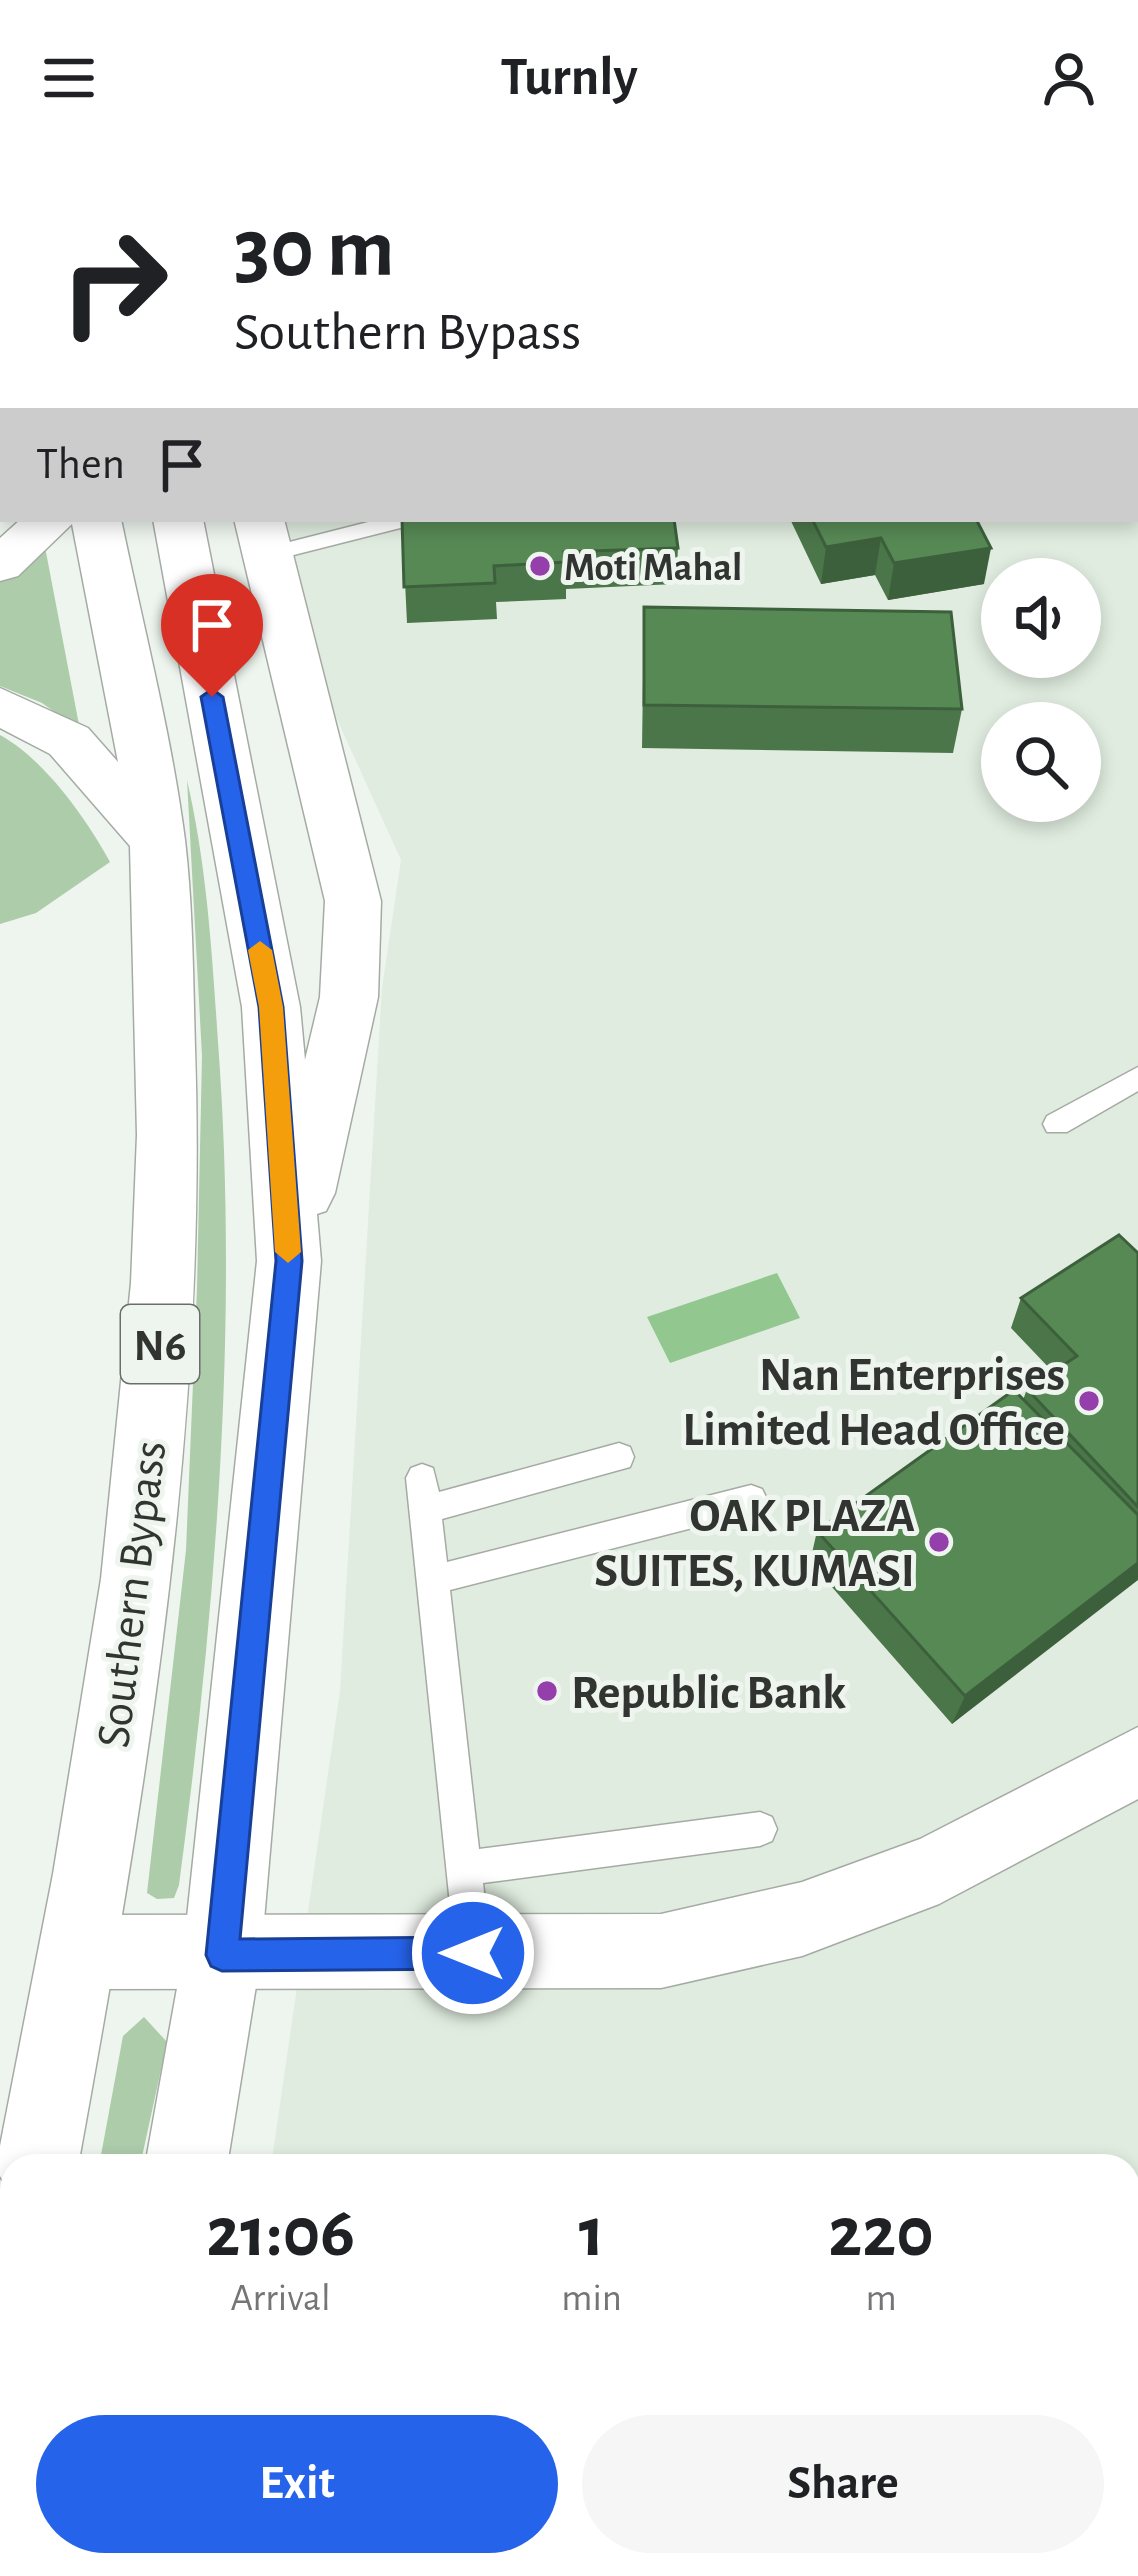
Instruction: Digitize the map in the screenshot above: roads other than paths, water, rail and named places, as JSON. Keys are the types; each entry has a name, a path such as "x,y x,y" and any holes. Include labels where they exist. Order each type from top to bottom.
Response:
{"main road":[{"path":"0,565 49,522"},
{"name":"Southern Bypass","path":"39,2154 78,1952 131,1622 160,1349 171,1119 157,840 97,522"},
{"path":"179,522 271,1007 289,1261"},
{"path":"188,2154 222,1955 289,1261 349,997 353,901 263,537"},
{"path":"0,706 69,741 157,840"}],"street":[{"path":"78,1952 662,1951 802,1919 939,1868 1138,1761"}],"lane":[{"path":"263,537 384,522"},
{"path":"1057,1124 1138,1078"},
{"path":"473,1953 423,1494 619,1457"},
{"path":"433,1580 751,1498"},
{"path":"465,1868 760,1829"}],"place":[{"name":"Moti Mahal","path":"540,566"},
{"name":"Nan Enterprises Limited Head Office","path":"1089,1401"},
{"name":"OAK PLAZA SUITES, KUMASI","path":"939,1542"},
{"name":"Republic Bank","path":"547,1691"}]}
